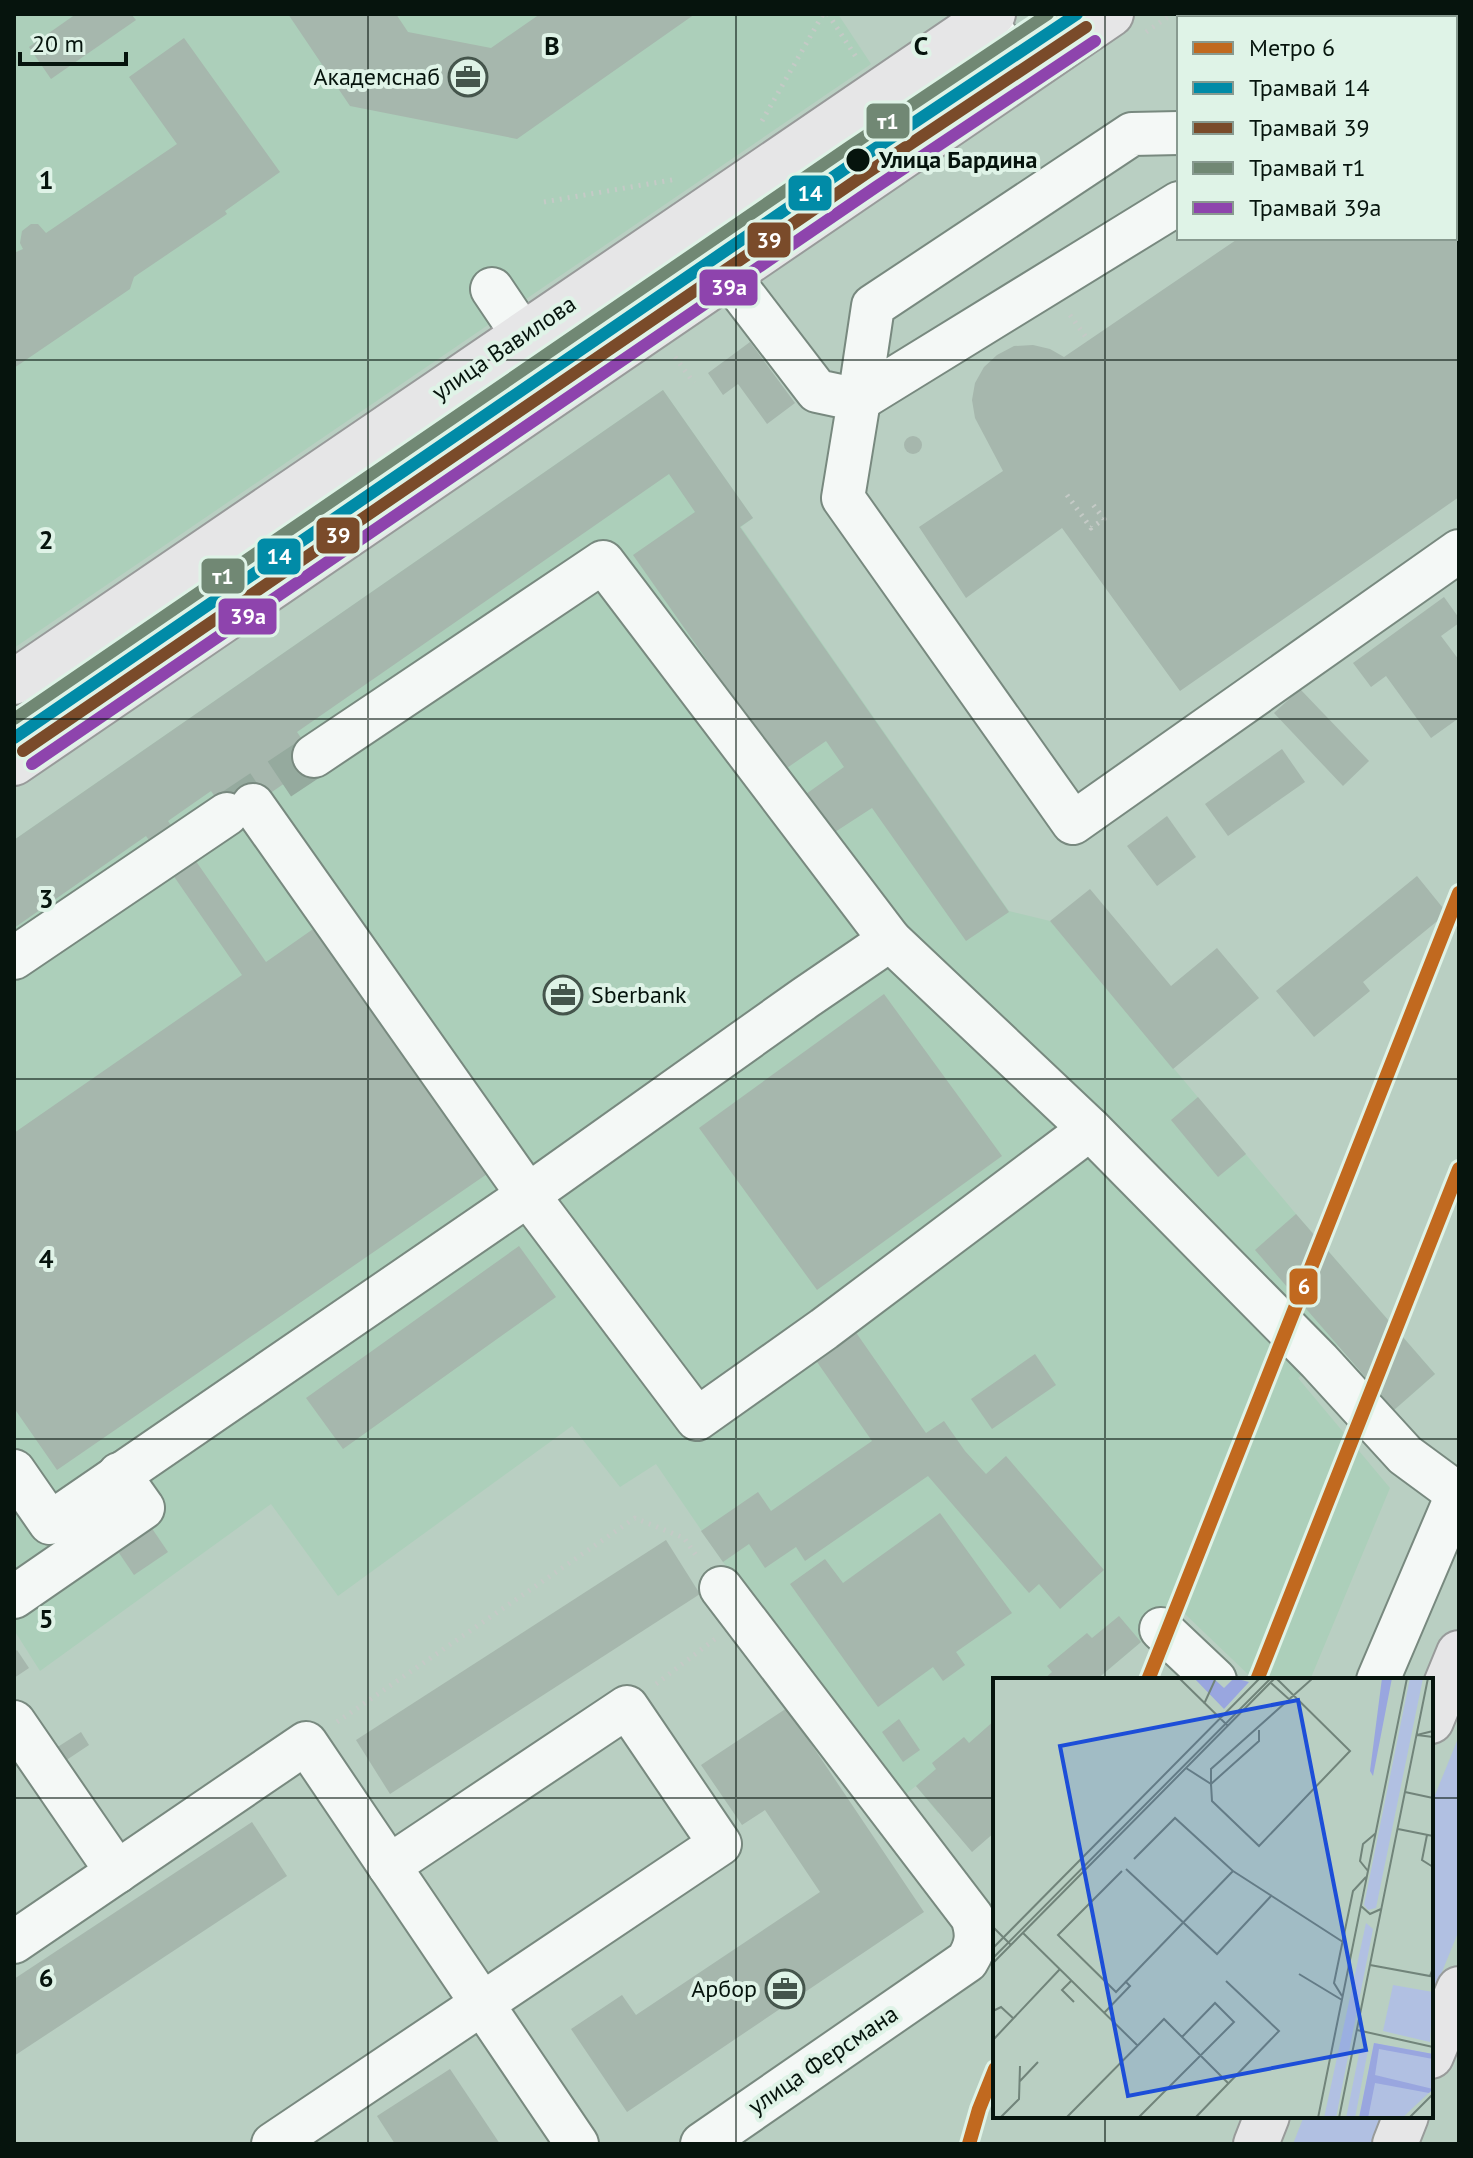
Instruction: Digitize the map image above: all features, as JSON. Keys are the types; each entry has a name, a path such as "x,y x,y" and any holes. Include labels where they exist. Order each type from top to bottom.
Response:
{"main road":[{"path":"14,763 1111,14"},
{"name":"улица Вавилова","path":"14,682 986,16"},
{"path":"1433,1716 1459,1653"},
{"path":"1444,2042 1459,1989"},
{"path":"1256,2144 1266,2118"},
{"path":"1395,2144 1405,2118"}],"street":[{"path":"986,16 1023,74"},
{"path":"1177,133 1132,134 873,306 843,498 1073,823 1459,551"},
{"path":"728,275 817,391 859,400 1177,204"},
{"path":"492,289 523,335"},
{"path":"314,756 603,562 890,940 1090,1129 1319,1361 1405,1455 1458,1492 1379,1678"},
{"path":"14,958 240,810 697,1419 824,1329 1090,1129"},
{"path":"14,1471 50,1523 528,1195 890,940"},
{"path":"14,1597 143,1508 119,1474"},
{"name":"улица Ферсмана","path":"702,2144 967,1961 975,1948 977,1932 972,1917 732,1603"},
{"path":"1161,1629 1213,1678"},
{"path":"273,2144 720,1844 627,1707 389,1866"},
{"path":"14,1722 117,1872"},
{"path":"14,1942 306,1743 577,2144"}],"path":[{"path":"757,131 826,14 860,64"},
{"path":"544,202 690,177"},
{"path":"674,356 694,383"},
{"path":"1067,495 1091,528 1104,519 1091,502"},
{"path":"306,1743 635,1518 684,1538 732,1603 627,1707"}],"shaded area":[{"path":"14,14 838,14 871,64 14,648"},
{"name":"Sberbank","path":"663,390 753,518 741,527 1009,911 1050,921 1435,1374 1394,1410 1338,1346 1298,1378 1390,1488 1311,1678 1252,1678 1185,1614 1141,1642 1098,1678 993,1678 993,1767 938,1813 916,1786 902,1797 723,1562 656,1464 620,1487 572,1426 338,1596 271,1504 40,1671 14,1630 14,840"},
{"path":"1459,1736 1459,1930 1433,1994 1433,1800"},
{"path":"1303,2118 1383,2118 1372,2144 1293,2144"}],"building":[{"path":"76,14 131,14 136,20 51,79 29,47"},
{"name":"Академснаб","path":"288,14 396,14 408,32 491,48 540,14 695,14 517,139 350,106"},
{"path":"184,38 280,172 225,211 227,214 134,277 130,289 14,368 14,253 23,249 20,243 22,231 31,224 38,224 46,233 177,144 129,77"},
{"path":"1459,75 1457,128 1457,78"},
{"path":"1459,167 1459,497 1180,691 1062,528 966,598 919,527 1003,471 975,418 972,400 975,383 984,367 997,355 1014,346 1033,345 1050,349 1064,357 1236,240 1457,240"},
{"path":"750,342 795,403 767,424 738,384 723,395 708,373"},
{"path":"663,390 753,518 740,527 1009,912 966,941 872,808 835,832 806,794 844,767 826,741 784,770 633,555 695,512 669,474 297,732 317,761 231,820 211,791 168,821 266,962 316,927 487,1174 57,1470 14,1408 14,1133 242,975 146,836 14,928 14,840"},
{"path":"913,436 922,445 913,454 904,445"},
{"path":"1444,597 1459,618 1459,623 1441,636 1459,660 1459,718 1431,738 1386,676 1371,687 1353,663"},
{"path":"1300,689 1369,761 1343,786 1274,713"},
{"path":"1282,749 1305,782 1228,836 1205,804"},
{"path":"1167,816 1196,857 1157,886 1127,846"},
{"path":"1417,876 1447,913 1363,982 1370,991 1314,1037 1276,991"},
{"path":"1090,889 1171,986 1217,948 1259,998 1173,1069 1050,921"},
{"path":"884,994 1002,1156 817,1290 699,1128"},
{"path":"1198,1097 1246,1154 1218,1177 1171,1120"},
{"path":"1296,1214 1435,1374 1394,1410 1255,1250"},
{"path":"519,1246 556,1297 343,1449 306,1398"},
{"path":"848,1321 926,1433 944,1421 986,1474 1006,1456 1104,1570 1060,1609 1039,1584 1029,1593 928,1476 805,1561 796,1547 765,1568 749,1544 723,1562 701,1531 758,1492 771,1511 872,1441 808,1349"},
{"path":"1035,1354 1056,1385 992,1429 971,1399"},
{"path":"940,1513 1012,1613 956,1652 965,1665 943,1681 933,1667 878,1707 790,1584 825,1559 843,1583"},
{"path":"151,1527 168,1552 134,1575 119,1553"},
{"path":"666,1540 700,1594 390,1794 356,1740"},
{"path":"1119,1616 1141,1642 1098,1678 1045,1678 1052,1672 1047,1666 1087,1633 1092,1638"},
{"path":"17,1650 29,1668 14,1678 14,1652"},
{"path":"787,1708 924,1912 627,2112 571,2029 622,1995 636,2015 820,1892 765,1810 742,1825 701,1765"},
{"path":"899,1719 920,1750 903,1762 882,1732"},
{"path":"993,1722 993,1834 972,1852 916,1786 936,1769 932,1763 964,1737 969,1743"},
{"path":"81,1732 89,1745 62,1763 53,1750"},
{"path":"252,1822 287,1876 14,2056 14,1979"},
{"path":"450,2069 500,2144 395,2144 377,2116"}],"tunnel":[{"path":"227,814 314,756"}],"metro line":[{"name":"6","path":"1149,1678 1459,893"},
{"name":"6","path":"1258,1678 1459,1169"},
{"name":"6","path":"969,2144 993,2074"}],"tram line":[{"name":"т1","path":"14,719 1048,14"},
{"name":"14","path":"14,738 858,160 1077,14"},
{"name":"39","path":"23,751 867,173 1086,27"},
{"name":"39а","path":"32,764 876,187 1095,41"}],"place":[{"name":"Академснаб","path":"468,77"},
{"name":"Улица Бардина","path":"858,160"},
{"name":"Sberbank","path":"563,995"},
{"name":"Арбор","path":"785,1989"}]}
